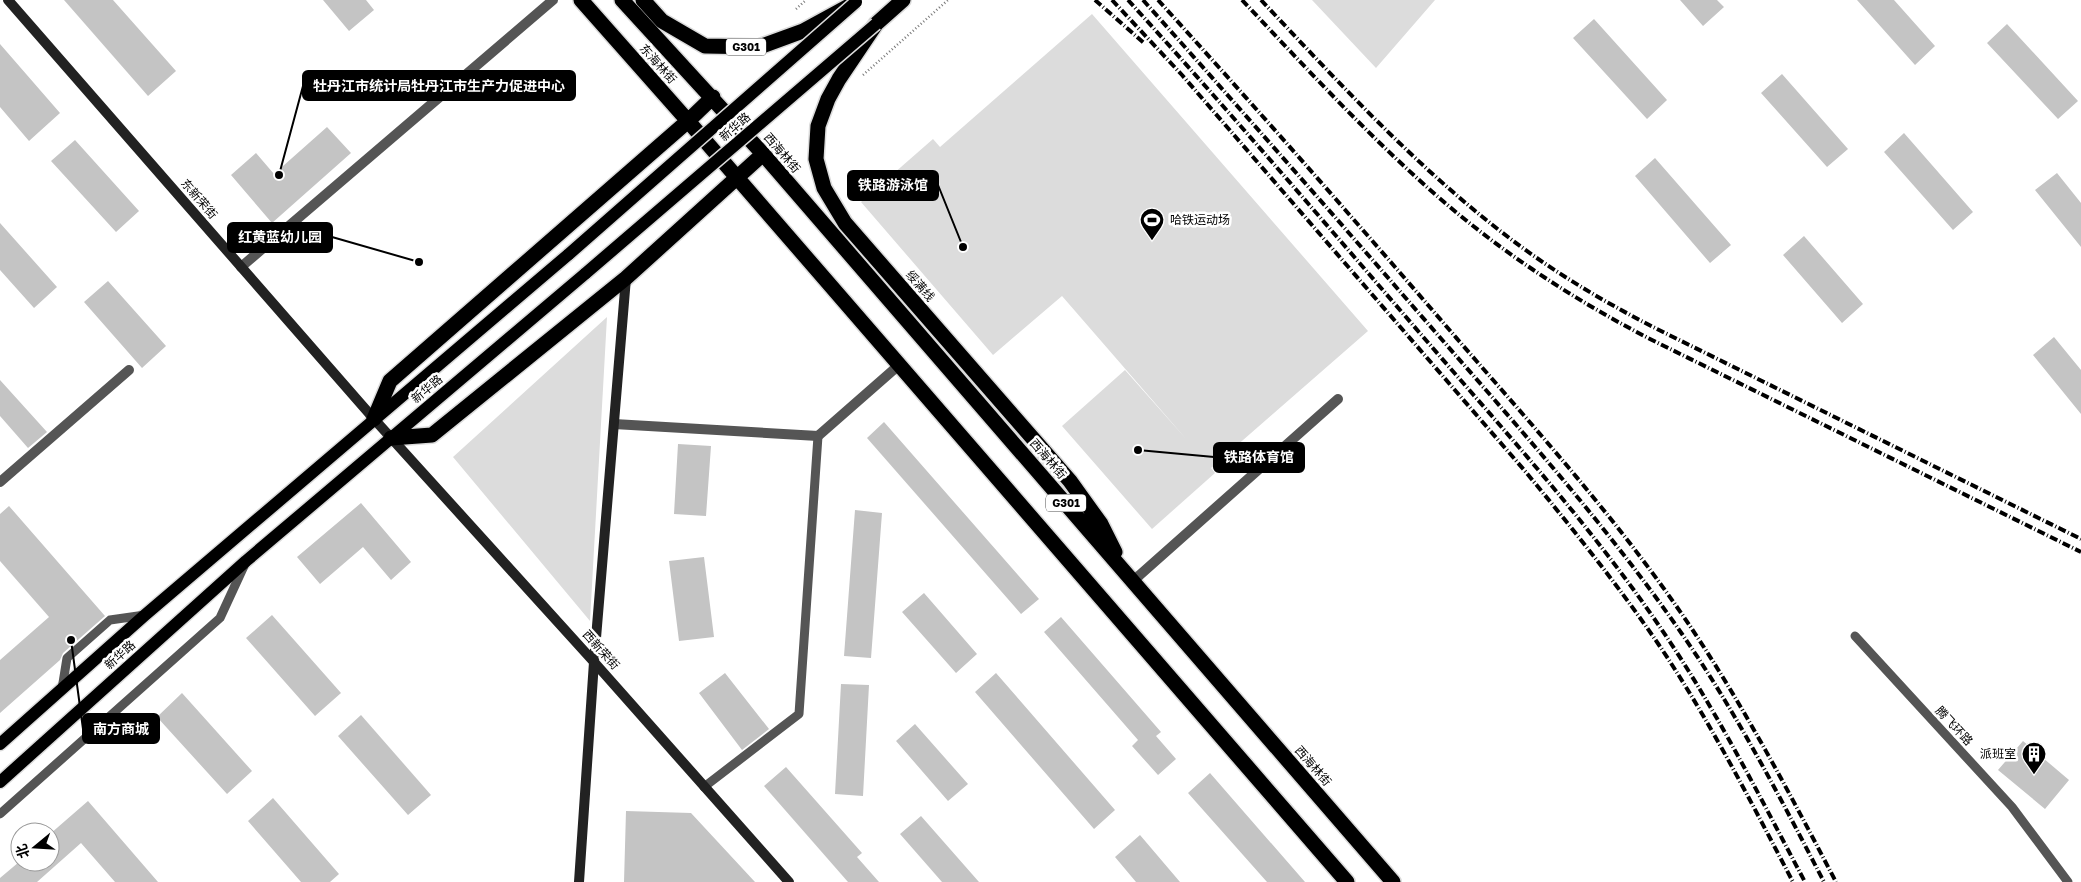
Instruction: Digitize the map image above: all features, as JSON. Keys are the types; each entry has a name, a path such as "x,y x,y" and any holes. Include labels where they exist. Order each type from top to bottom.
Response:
{"highway":[{"name":"东海林街","path":"580,0 736,178"},
{"name":"东海林街","path":"622,0 738,125"},
{"name":"G301","path":"643,0 662,21 705,46 759,47 803,31 857,1"},
{"name":"绥满线","path":"903,0 876,24 839,79 828,99 818,126 816,158 824,188 844,223 1070,481 1096,517 1130,577"},
{"path":"374,419 390,381 688,121 713,97"},
{"name":"西海林街","path":"738,125 1130,577 1388,880"},
{"path":"391,438 432,435 626,278 763,154"},
{"name":"G301","path":"736,178 1347,882"}],"main road":[{"name":"新华路","path":"0,744 146,615 569,254 857,1"},
{"name":"新华路","path":"0,782 246,561 876,24"}],"street":[{"name":"东新荣街","path":"8,0 391,438"},
{"path":"241,267 553,0"},
{"path":"579,882 594,662 626,278"},
{"path":"614,424 818,436 899,365"},
{"path":"0,482 130,370"},
{"path":"1130,577 1338,399"},
{"name":"西新荣街","path":"391,438 594,662 789,882"}],"lane":[{"path":"704,787 799,714 818,436"},
{"path":"0,814 220,618 246,561"},
{"path":"62,690 67,658 110,620 146,615"},
{"name":"腾飞环路","path":"1855,636 2012,807 2068,882"}],"path":[{"path":"796,9 806,0"},
{"path":"863,74 948,0"}],"shaded area":[{"path":"1312,0 1435,0 1376,68"},
{"name":"哈铁运动场","path":"1092,14 1368,331 1211,468 1215,473 1152,529 1062,426 1125,370 1187,440 1062,296 993,355 861,202 933,139 940,147"},
{"path":"607,317 590,621 453,457"}],"building":[{"path":"64,0 113,0 176,71 148,96"},
{"path":"323,0 366,0 374,10 349,31"},
{"path":"1680,0 1717,0 1724,7 1703,26"},
{"path":"1857,0 1894,0 1935,46 1915,65"},
{"path":"1594,19 1667,100 1647,119 1573,38"},
{"path":"2007,24 2078,101 2058,119 1987,43"},
{"path":"0,44 60,113 29,141 0,107"},
{"path":"1782,74 1848,149 1827,167 1761,93"},
{"path":"327,127 351,153 272,223 231,175 256,153 274,174"},
{"path":"1904,133 1973,212 1953,230 1884,152"},
{"path":"75,140 139,211 116,232 51,161"},
{"path":"1655,158 1731,245 1710,263 1635,176"},
{"path":"2057,173 2081,203 2081,247 2035,190"},
{"path":"0,223 57,287 34,308 0,270"},
{"path":"1804,236 1863,304 1842,323 1783,255"},
{"path":"108,281 166,346 142,368 84,302"},
{"path":"2054,337 2081,370 2081,414 2033,355"},
{"path":"0,380 47,432 28,448 0,416"},
{"path":"884,422 1039,599 1021,614 867,438"},
{"path":"678,444 711,446 706,516 674,514"},
{"path":"361,503 411,562 391,580 363,547 320,584 297,557"},
{"path":"9,506 105,616 63,653 60,660 0,713 0,660 49,617 0,561 0,514"},
{"path":"855,510 882,513 871,658 844,656"},
{"path":"704,557 714,637 679,641 669,561"},
{"path":"924,593 977,654 956,673 902,612"},
{"path":"272,615 341,693 315,716 246,638"},
{"path":"1061,617 1161,732 1156,736 1176,759 1158,775 1132,746 1138,740 1044,632"},
{"path":"725,673 769,729 742,750 699,693"},
{"path":"996,673 1115,810 1094,829 975,692"},
{"path":"841,684 869,685 863,796 835,794"},
{"path":"182,693 252,771 227,794 157,717"},
{"path":"361,715 431,795 408,815 338,736"},
{"path":"915,724 968,784 948,801 896,741"},
{"name":"派班室","path":"2023,741 2069,780 2045,809 1998,770"},
{"path":"786,767 862,853 857,857 879,882 848,882 764,786"},
{"path":"1210,773 1305,882 1267,882 1188,793"},
{"path":"273,798 339,874 330,882 301,882 248,821"},
{"path":"88,801 158,882 115,882 81,843 60,862 60,825"},
{"path":"626,811 691,813 755,882 624,882"},
{"path":"921,816 979,882 942,882 900,834"},
{"path":"1140,835 1180,882 1136,882 1115,857"},
{"path":"10,870 10,872 48,872 37,882 0,882 0,878"}],"railway":[{"path":"1095,0 1144,43"},
{"path":"1112,0 1182,75 1525,471 1594,557 1659,645 1696,703 1793,882"},
{"path":"1128,0 1243,129 1586,527 1643,603 1689,671 1805,882"},
{"path":"1143,0 1506,413 1567,484 1626,558 1682,634 1721,694 1774,787 1824,882"},
{"path":"1158,0 1310,169 1520,411 1580,481 1638,554 1692,629 1731,691 1785,786 1836,882"},
{"path":"1242,0 1340,104 1417,178 1468,222 1544,277 1597,310 1652,340 2081,552"},
{"path":"1261,0 1381,125 1445,185 1512,240 1546,265 1619,309 1657,329 2081,539"}],"place":[{"name":"牡丹江市统计局牡丹江市生产力促进中心","path":"279,175"},
{"name":"哈铁运动场","path":"1152,241"},
{"name":"铁路游泳馆","path":"963,247"},
{"name":"红黄蓝幼儿园","path":"419,262"},
{"name":"铁路体育馆","path":"1138,450"},
{"name":"南方商城","path":"71,640"},
{"name":"派班室","path":"2034,775"}]}
